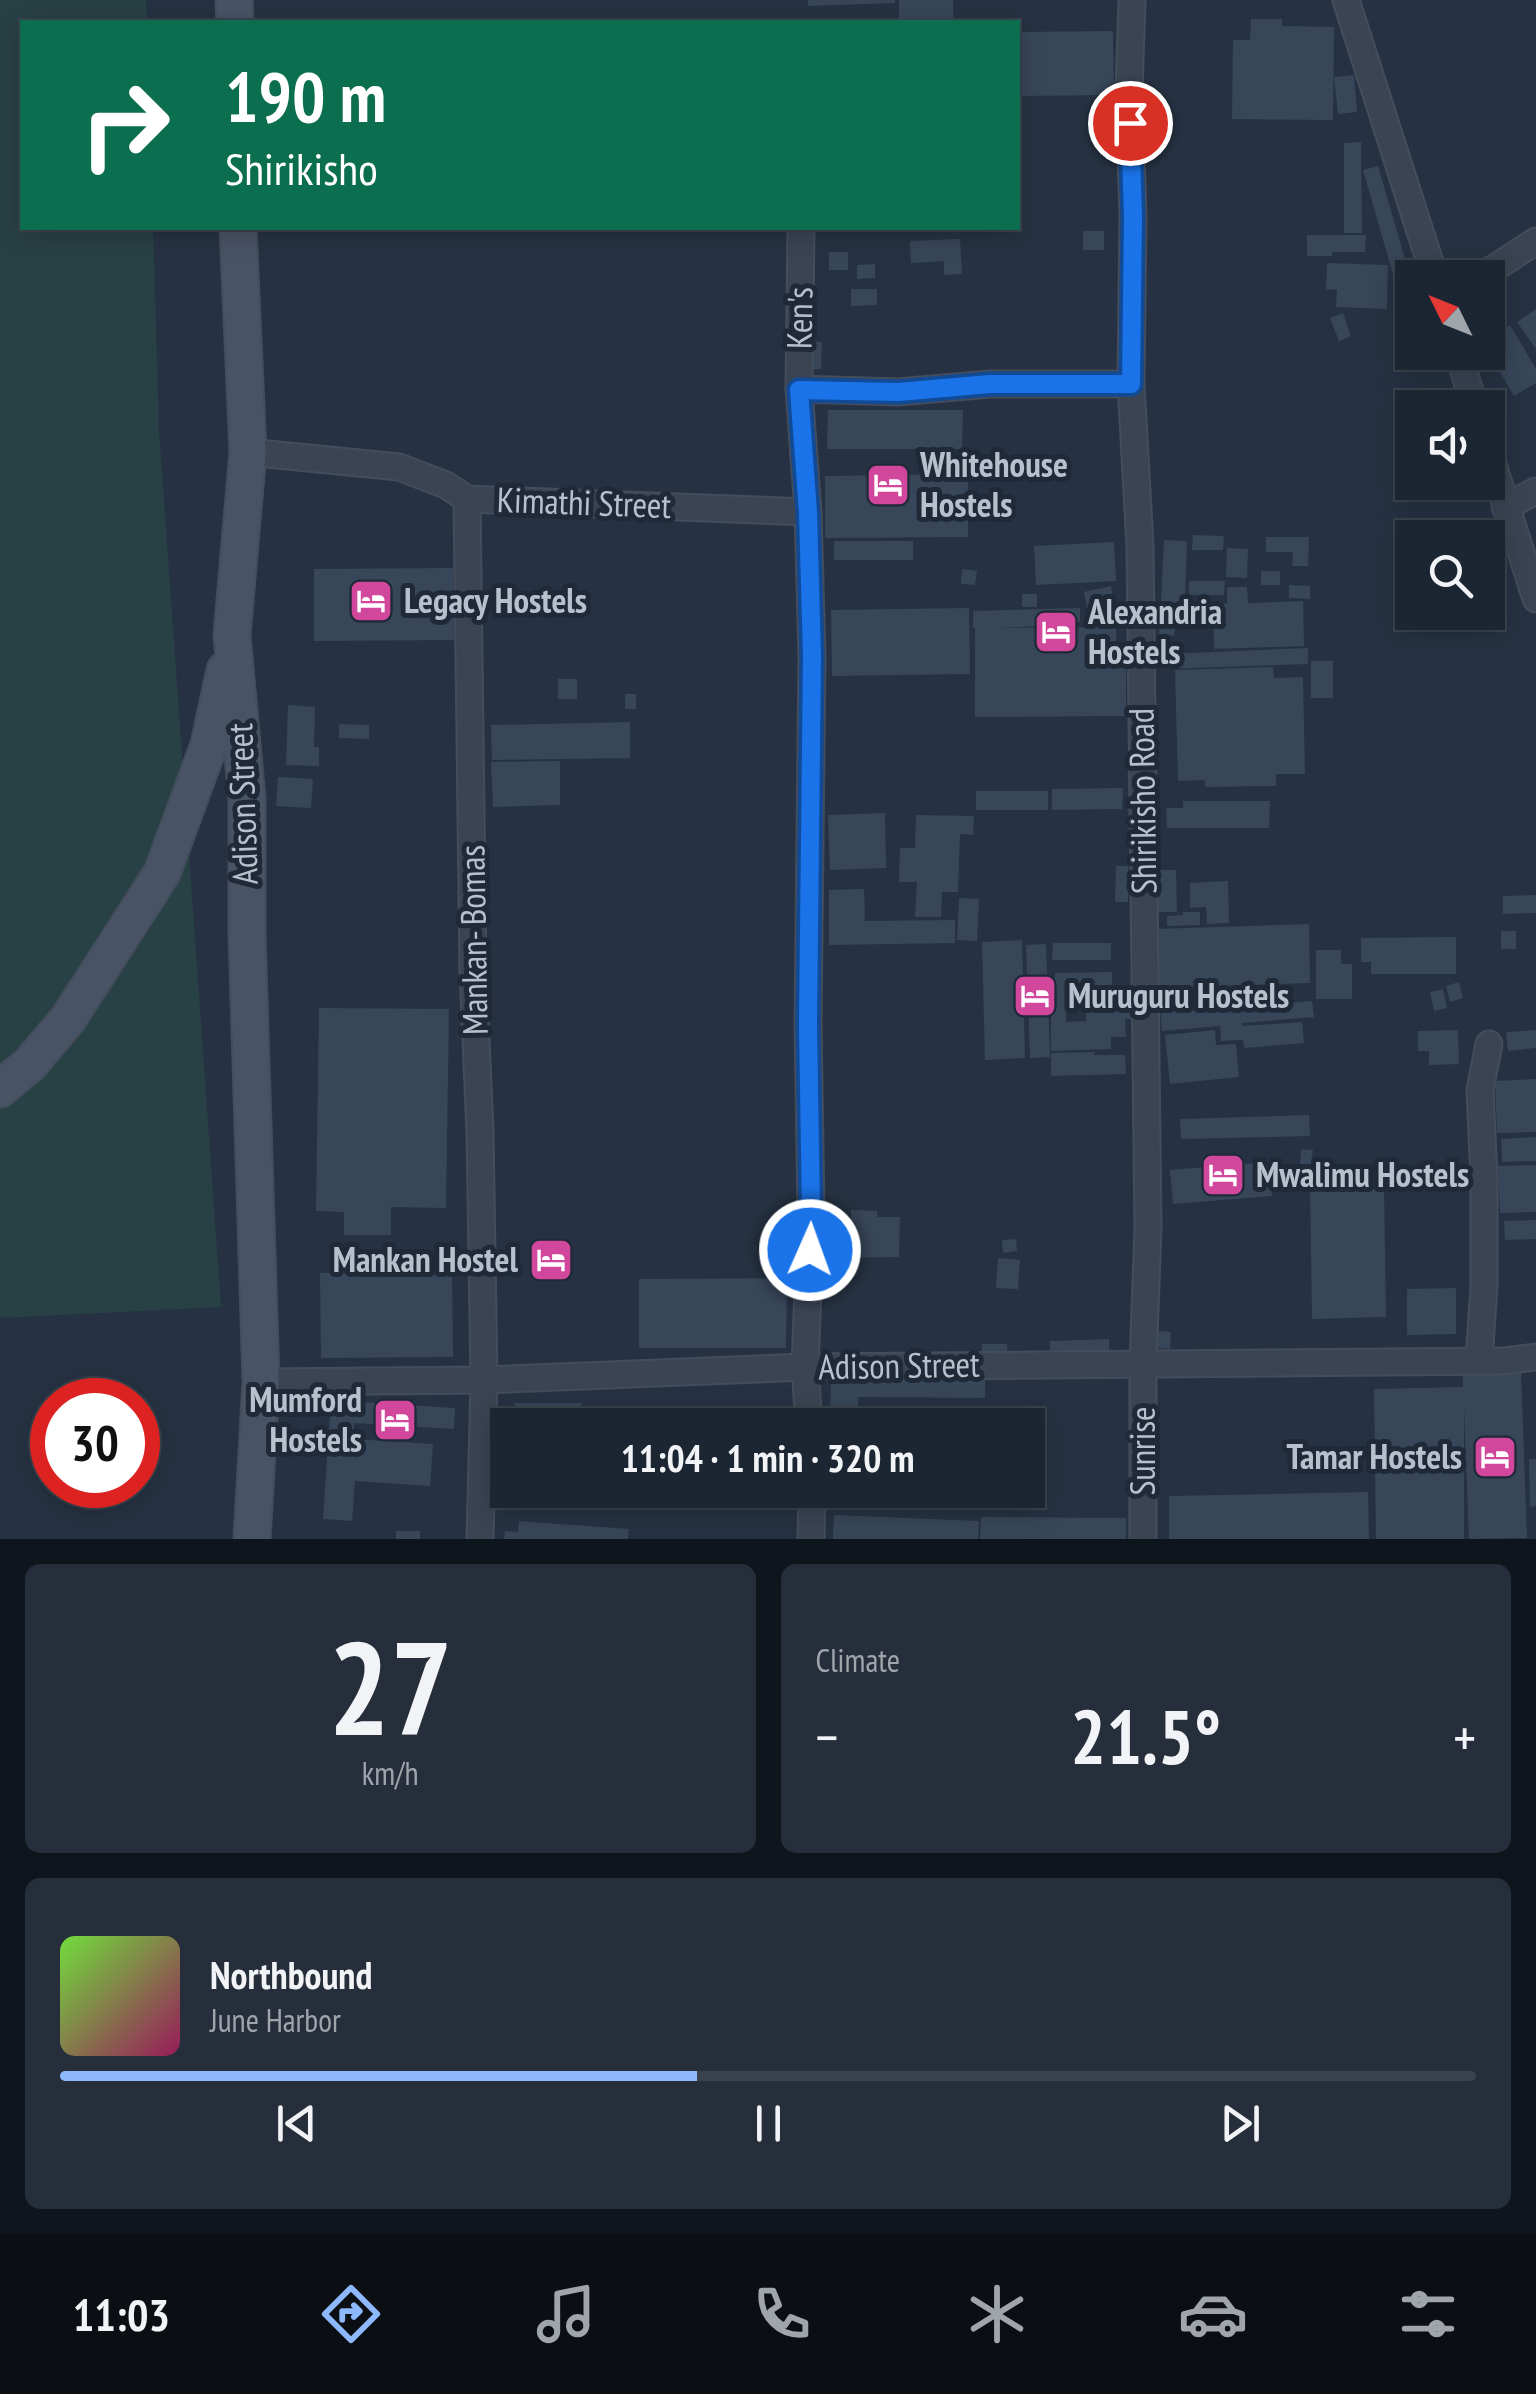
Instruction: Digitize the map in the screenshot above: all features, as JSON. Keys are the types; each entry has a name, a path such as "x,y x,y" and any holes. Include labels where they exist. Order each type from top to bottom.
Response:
{"street":[{"name":"Shirikisho Road","path":"1132,0 1131,384 1140,546 1148,1229 1144,1363"},
{"path":"1346,0 1429,260"},
{"name":"Adison Street","path":"238,230 248,452 232,635 247,799 247,935 261,1382 252,1539"},
{"name":"Ken's","path":"801,230 799,390 808,512 812,656 808,1006 811,1212 805,1367"},
{"path":"1505,261 1536,241"},
{"path":"799,390 898,392 990,384 1131,384"},
{"name":"Kimathi Street","path":"248,452 399,468 446,485 467,499 808,512"},
{"path":"1505,507 1536,491"},
{"name":"Mankan- Bomas","path":"467,499 473,972 484,1380 480,1539"},
{"path":"1503,500 1536,599"},
{"path":"0,1089 30,1064 68,1019 162,873 209,746 232,635"},
{"path":"1480,1360 1484,1287 1480,1090 1489,1044"},
{"name":"Adison Street","path":"261,1382 484,1380 805,1367 1504,1361 1536,1357"},
{"name":"Sunrise","path":"1143,1539 1144,1363"},
{"path":"805,1367 807,1408"},
{"path":"811,1539 812,1508"}],"green space":[{"path":"0,0 146,0 147,20 20,20 20,230 153,230 159,430 221,1307 0,1318"}],"building":[{"path":"808,0 895,0 895,3 808,6"},
{"path":"899,0 953,0 953,20 899,20"},
{"path":"1251,19 1282,19 1282,26 1334,27 1333,120 1232,119 1233,40 1250,40"},
{"path":"1113,31 1114,95 1020,96 1020,32"},
{"path":"1354,75 1357,112 1338,114 1334,77"},
{"path":"1361,142 1362,233 1344,233 1344,143"},
{"path":"1378,166 1405,260 1395,260 1395,282 1363,170"},
{"path":"1083,231 1104,231 1104,250 1083,250"},
{"path":"1307,235 1366,235 1365,252 1307,256"},
{"path":"960,239 962,274 944,275 944,261 911,263 910,241"},
{"path":"829,252 848,252 848,270 829,270"},
{"path":"1327,263 1388,265 1387,309 1336,307 1337,290 1326,289"},
{"path":"875,264 875,278 857,279 857,265"},
{"path":"851,289 877,289 877,305 851,306"},
{"path":"1536,309 1536,349 1517,322"},
{"path":"1343,313 1351,336 1339,341 1330,318"},
{"path":"1510,325 1536,369 1536,383 1514,396 1499,370 1505,370 1505,328"},
{"path":"809,341 822,342 821,369 808,369"},
{"path":"828,410 963,410 962,449 827,449"},
{"path":"968,474 968,537 825,538 825,476"},
{"path":"1193,535 1224,536 1223,550 1192,550"},
{"path":"1266,537 1309,537 1308,566 1292,566 1293,552 1266,552"},
{"path":"1164,540 1187,541 1185,604 1161,603"},
{"path":"834,541 913,541 913,560 834,560"},
{"path":"1114,542 1116,581 1036,585 1034,546"},
{"path":"1227,548 1248,549 1247,578 1226,577"},
{"path":"453,568 454,640 314,641 314,569"},
{"path":"962,569 977,571 975,585 961,584"},
{"path":"1261,571 1280,571 1280,585 1261,585"},
{"path":"1189,581 1225,581 1224,595 1189,595"},
{"path":"1289,585 1310,586 1310,599 1289,598"},
{"path":"1111,586 1114,603 1087,608 1084,592"},
{"path":"1227,587 1247,587 1248,603 1303,601 1304,646 1214,649 1213,604 1227,604"},
{"path":"1022,594 1037,594 1037,607 1022,607"},
{"path":"1162,604 1177,606 1174,636 1159,634"},
{"path":"1114,605 1117,620 1099,623 1097,608"},
{"path":"969,608 970,674 832,676 831,610"},
{"path":"1080,608 1080,622 999,628 1116,627 1117,668 1126,668 1126,716 975,717 973,611"},
{"path":"1178,611 1188,612 1186,623 1176,621"},
{"path":"1308,648 1308,664 1164,669 1164,654"},
{"path":"1311,661 1333,661 1333,698 1311,698"},
{"path":"1273,667 1274,678 1303,677 1305,774 1276,774 1276,786 1205,787 1205,780 1178,781 1175,670"},
{"path":"558,679 577,679 577,699 558,699"},
{"path":"625,694 636,694 636,709 625,709"},
{"path":"288,705 315,707 314,747 319,747 319,766 286,765"},
{"path":"630,722 630,758 492,760 491,725"},
{"path":"339,724 369,725 369,739 339,738"},
{"path":"560,761 560,805 493,807 491,762"},
{"path":"278,777 313,779 311,808 276,806"},
{"path":"1123,788 1122,809 1052,810 1052,789"},
{"path":"976,791 1048,791 1048,810 976,810"},
{"path":"1183,801 1270,801 1269,828 1167,828 1166,808 1183,808"},
{"path":"885,813 886,868 830,870 828,815"},
{"path":"916,815 974,816 973,835 960,834 958,892 942,892 941,917 915,917 917,882 899,882 900,848 915,848"},
{"path":"1116,866 1128,866 1128,902 1115,902"},
{"path":"1148,870 1176,870 1177,912 1149,912"},
{"path":"1228,881 1229,923 1207,924 1206,907 1190,908 1190,883"},
{"path":"864,889 865,921 955,920 955,943 829,945 829,890"},
{"path":"1536,895 1536,913 1503,914 1503,896"},
{"path":"959,898 979,899 977,941 957,940"},
{"path":"1200,912 1200,925 1167,926 1167,916"},
{"path":"1309,924 1310,983 1156,988 1155,929"},
{"path":"1501,931 1516,931 1516,949 1501,949"},
{"path":"1456,937 1456,974 1371,974 1371,962 1361,962 1361,938"},
{"path":"1022,940 1025,1058 985,1060 982,942"},
{"path":"1053,943 1111,943 1111,960 1052,960"},
{"path":"1046,944 1050,1057 1030,1058 1026,945"},
{"path":"1316,950 1341,950 1341,964 1352,964 1352,999 1316,999"},
{"path":"1112,972 1112,986 1132,986 1132,1019 1125,1019 1126,1037 1111,1037 1111,1049 1051,1051 1055,973","holes":["1066,999 1086,999 1086,1021 1066,1022"]},
{"path":"1459,982 1463,998 1450,1002 1446,986"},
{"path":"1443,989 1447,1008 1434,1011 1430,992"},
{"path":"1241,1001 1241,1007 1312,1001 1314,1017 1242,1023 1302,1022 1304,1043 1244,1048 1243,1040 1221,1041 1220,1026 1162,1031 1160,1007"},
{"path":"319,1008 449,1009 446,1208 391,1207 391,1235 344,1235 344,1212 316,1211"},
{"path":"1215,1030 1216,1045 1236,1044 1239,1077 1170,1084 1165,1035"},
{"path":"1458,1030 1459,1064 1429,1065 1429,1051 1418,1051 1418,1031"},
{"path":"1536,1030 1536,1048 1508,1051 1506,1032"},
{"path":"1095,1052 1094,1055 1125,1055 1126,1074 1051,1076 1051,1053"},
{"path":"1536,1079 1536,1132 1497,1133 1495,1081"},
{"path":"1309,1115 1310,1136 1181,1139 1180,1119"},
{"path":"1536,1137 1536,1161 1502,1162 1501,1139"},
{"path":"1301,1149 1313,1150 1310,1169 1300,1168"},
{"path":"1269,1162 1272,1196 1173,1204 1170,1170"},
{"path":"1536,1165 1536,1212 1500,1213 1498,1166"},
{"path":"1384,1184 1386,1317 1312,1319 1310,1186"},
{"path":"851,1210 877,1211 877,1217 900,1217 899,1257 844,1258 843,1241 832,1240 833,1222 851,1222"},
{"path":"1536,1220 1536,1239 1505,1240 1504,1221"},
{"path":"1016,1239 1017,1251 1003,1253 1002,1240"},
{"path":"998,1258 1020,1260 1018,1289 996,1288"},
{"path":"452,1271 453,1357 321,1358 320,1273"},
{"path":"787,1278 786,1348 639,1348 639,1279"},
{"path":"1456,1288 1456,1334 1407,1335 1407,1289"},
{"path":"1158,1331 1171,1332 1170,1349 1157,1348"},
{"path":"1109,1339 1109,1356 1050,1358 1050,1341"},
{"path":"982,1344 1007,1344 1007,1357 982,1358"},
{"path":"1521,1372 1527,1538 1469,1539 1464,1407 1464,1539 1376,1539 1374,1389 1463,1387 1463,1376"},
{"path":"831,1376 985,1376 985,1398 858,1397 858,1408 830,1408"},
{"path":"331,1400 455,1408 454,1429 354,1423 353,1439 433,1444 430,1486 355,1481 352,1521 323,1519"},
{"path":"515,1403 581,1403 581,1408 515,1408"},
{"path":"1529,1459 1536,1459 1536,1506 1530,1507"},
{"path":"1368,1492 1369,1539 1169,1539 1169,1496"},
{"path":"834,1515 979,1521 978,1539 833,1539"},
{"path":"981,1517 1126,1518 1126,1539 980,1539"},
{"path":"519,1521 629,1529 628,1539 504,1539 505,1531 518,1532"},
{"path":"396,1531 420,1531 420,1539 396,1539"}],"place":[{"name":"Whitehouse Hostels","path":"888,485"},
{"name":"Legacy Hostels","path":"371,601"},
{"name":"Alexandria Hostels","path":"1056,632"},
{"name":"Muruguru Hostels","path":"1035,996"},
{"name":"Mwalimu Hostels","path":"1223,1175"},
{"name":"Mankan Hostel","path":"551,1260"},
{"name":"Mumford Hostels","path":"395,1420"},
{"name":"Tamar Hostels","path":"1495,1457"}],"route":[{"path":"810,1250 812,656 808,512 799,390 898,392 990,384 1131,384 1130,123"}]}
